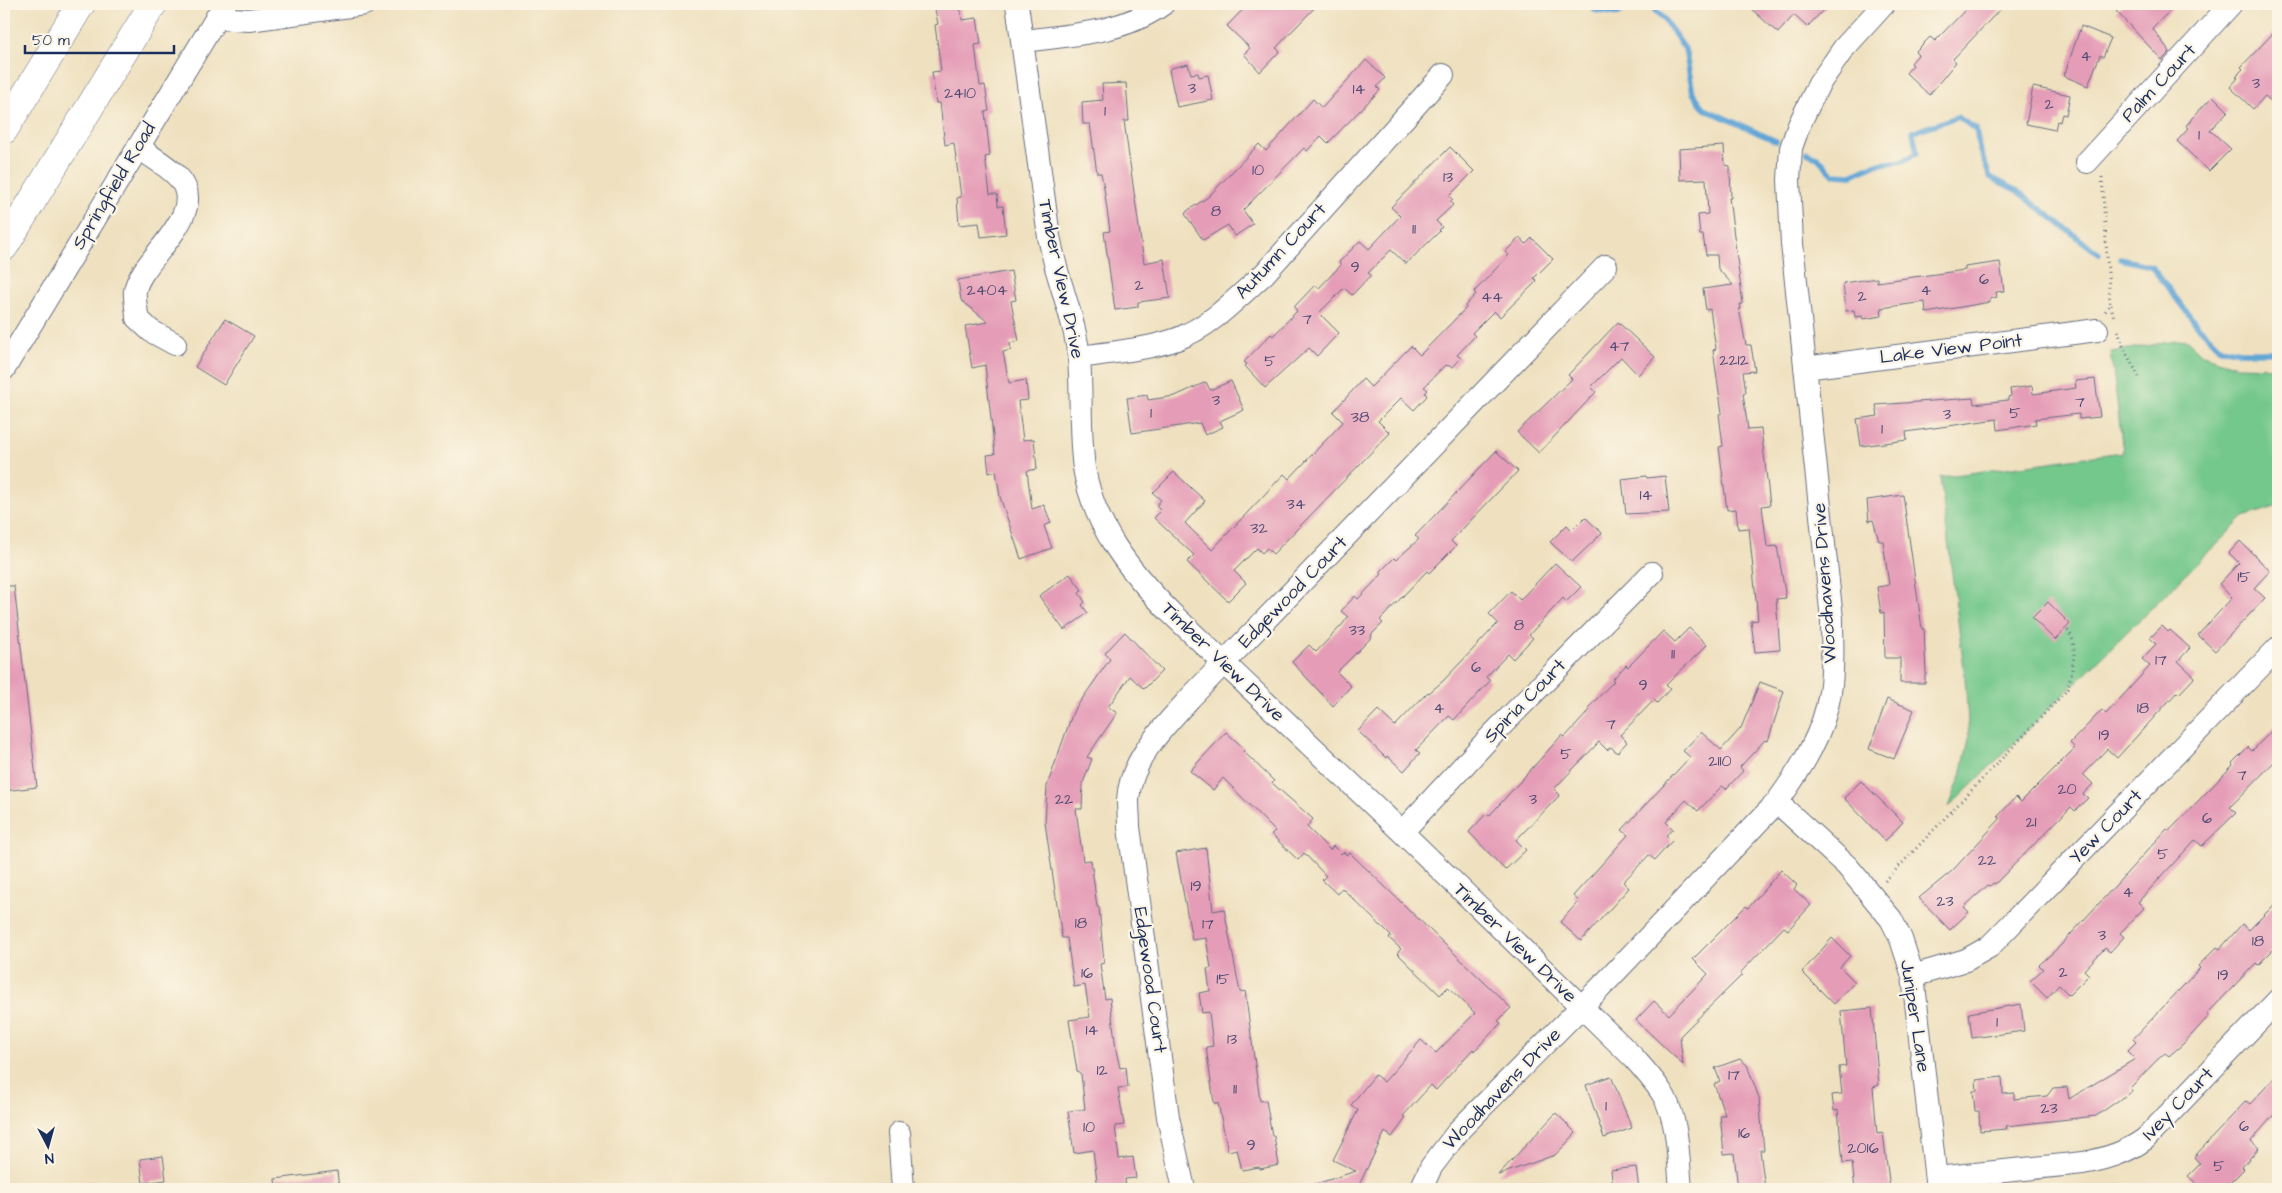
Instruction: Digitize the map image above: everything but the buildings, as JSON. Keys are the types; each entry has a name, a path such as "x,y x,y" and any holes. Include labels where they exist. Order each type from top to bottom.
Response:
{"highway":[{"path":"4,130 80,4"},
{"path":"4,246 153,4"}],"street":[{"path":"220,11 249,20 364,4"},
{"name":"Timber View Drive","path":"1017,4 1050,237 1057,273 1070,308 1079,357 1084,467 1090,496 1098,515 1124,562 1140,581 1224,663 1402,832 1634,1058 1664,1098 1677,1140 1681,1189"},
{"path":"1022,41 1093,31 1132,22 1163,4"},
{"name":"Woodhavens Drive","path":"1421,1189 1431,1167 1460,1129 1777,802 1800,769 1813,745 1830,693 1833,658 1827,567 1792,244 1789,180 1791,148 1799,125 1819,84 1844,48 1884,4"},
{"name":"Palm Court","path":"2094,155 2232,4"},
{"name":"Springfield Road","path":"4,369 220,11"},
{"name":"Autumn Court","path":"1079,357 1118,352 1173,340 1187,335 1217,314 1264,274 1443,75"},
{"path":"138,147 179,178 186,192 186,207 179,225 135,290 138,318 151,331 175,344"},
{"name":"Edgewood Court","path":"1184,1189 1168,1117 1133,856 1128,799 1133,778 1140,761 1159,733 1224,663 1606,266"},
{"name":"Lake View Point","path":"1805,368 2109,326"},
{"name":"Spiria Court","path":"1402,832 1499,728 1652,573"},
{"name":"Yew Court","path":"1913,976 1966,960 1989,947 2278,648"},
{"name":"Juniper Lane","path":"1777,802 1847,866 1891,919 1901,939 1913,976 1936,1184"},
{"name":"Ivey Court","path":"1936,1184 2101,1160 2133,1148 2145,1139 2278,1000"},
{"path":"899,1134 903,1189"}],"path":[{"path":"2094,155 2110,304 2109,326"},
{"path":"2110,304 2104,313 2096,319 2109,326 2139,377"},
{"path":"1872,894 2068,689 2074,650 2071,634 2066,628"}],"green space":[{"path":"2186,339 2203,355 2237,366 2278,367 2278,506 2244,517 1949,807 1961,775 1969,739 1965,677 1940,477 2123,452 2111,352"}],"waterway":[{"path":"1592,4 1594,10 1618,14 1630,4"},
{"path":"1648,4 1663,18 1685,49 1693,93 1705,109 1776,141"},
{"path":"1807,153 1817,157 1833,174 1852,175 1873,165 1903,161 1917,153 1913,132 1957,117 1976,129 1979,148 1990,177 2016,190 2099,254"},
{"path":"2120,259 2151,266 2196,324 2220,348 2240,352 2278,352"}]}
